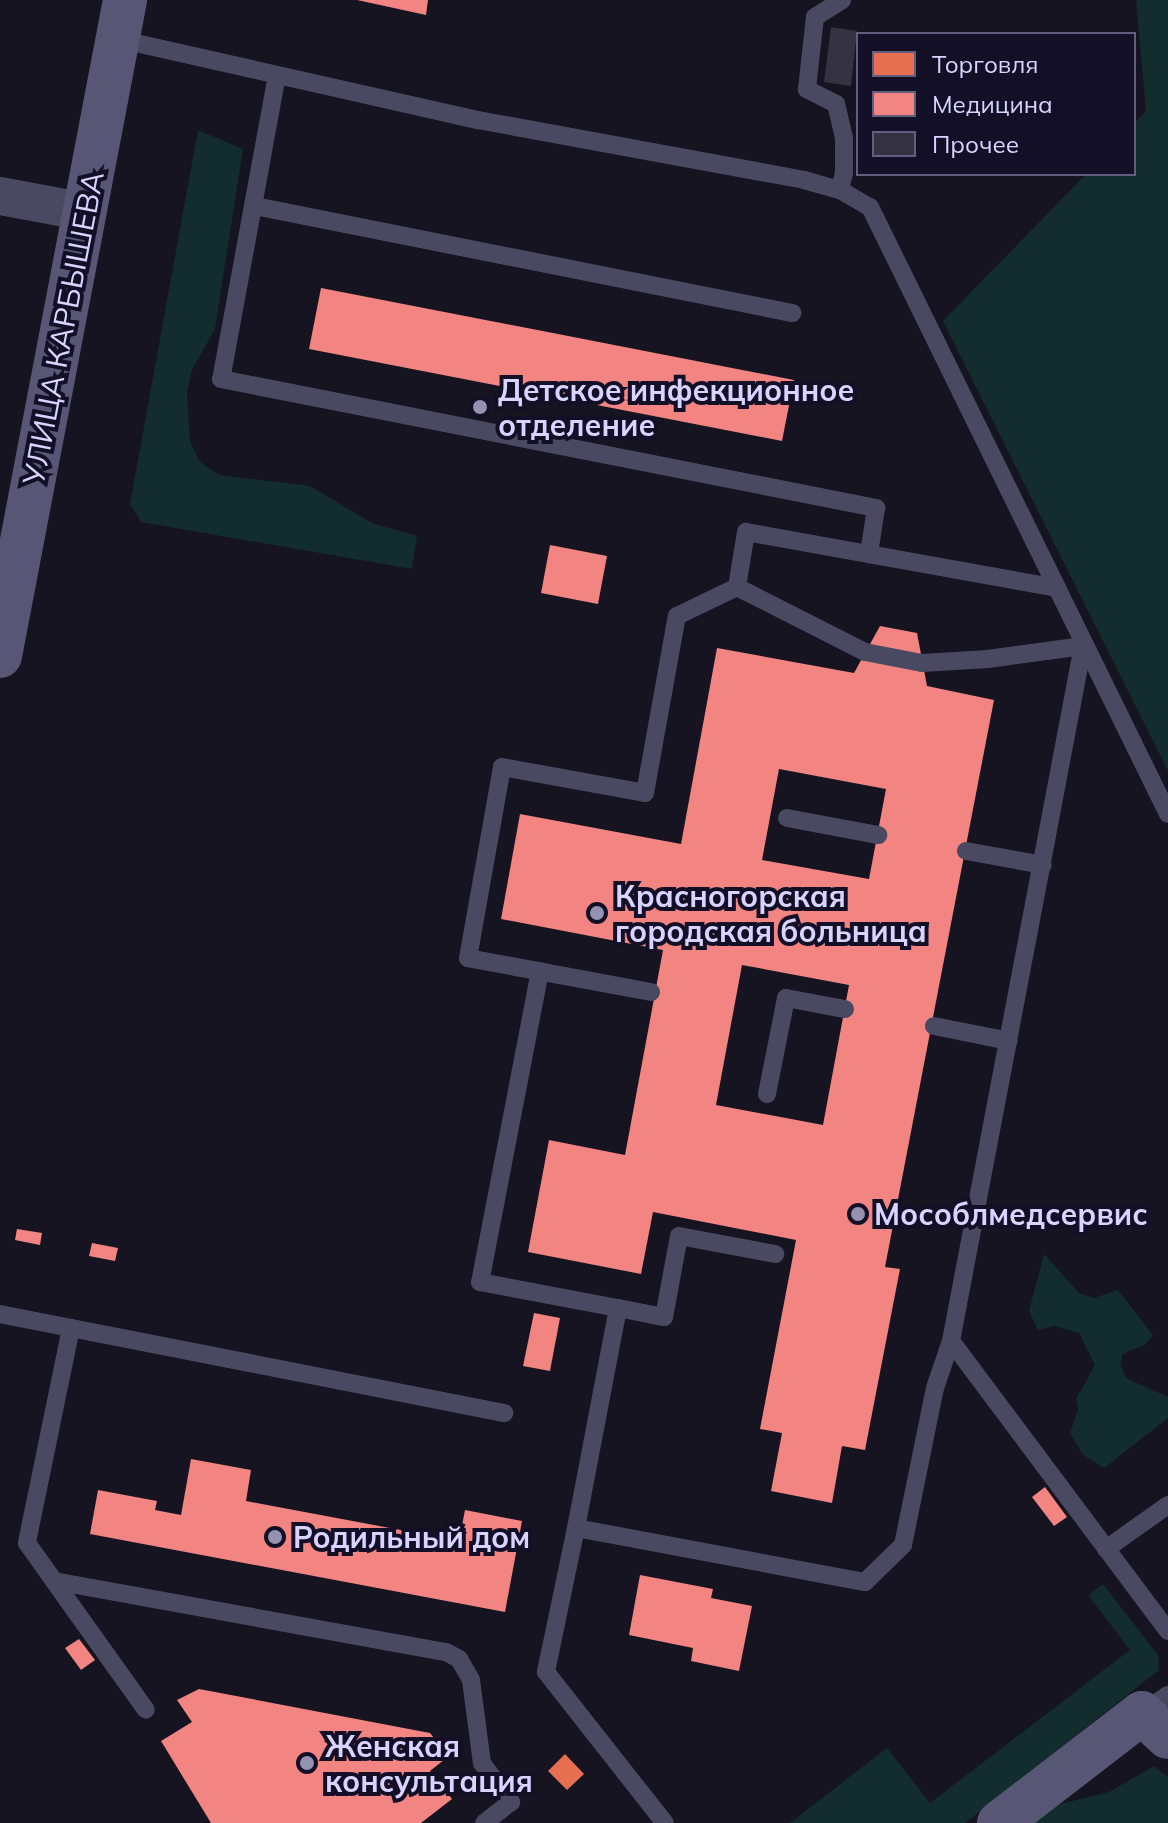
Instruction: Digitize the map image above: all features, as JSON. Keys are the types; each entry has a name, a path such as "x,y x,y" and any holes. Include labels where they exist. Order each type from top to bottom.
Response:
{"street":[{"name":"УЛИЦА КАРБЫШЕВА","path":"0,656 121,20"},
{"path":"0,196 86,212"},
{"path":"999,1823 1159,1715"}],"lane":[{"path":"840,190 844,173 844,138 836,104 807,89 815,17 842,0"},
{"path":"121,20 277,75 478,120 804,180 840,190 870,207 1168,814"},
{"path":"277,75 221,379 876,508 869,554"},
{"path":"255,206 792,313"},
{"path":"737,587 746,532 1057,588"},
{"path":"737,587 865,652 922,663 988,659 1083,646"},
{"path":"651,992 468,958 502,767 645,793 677,616 737,587"},
{"path":"576,1528 865,1582 903,1545 935,1388 951,1341 1083,646"},
{"path":"787,818 878,835"},
{"path":"966,851 1043,865"},
{"path":"540,971 480,1282 664,1317 679,1236 775,1254"},
{"path":"767,1094 786,998 845,1009"},
{"path":"934,1026 1009,1041"},
{"path":"618,1308 546,1672 665,1823"},
{"path":"0,1314 504,1413"},
{"path":"71,1328 27,1543 146,1710"},
{"path":"951,1341 1168,1631"},
{"path":"1106,1549 1168,1505"},
{"path":"54,1581 446,1652 459,1659 471,1680 482,1763 511,1802 484,1823"}],"green space":[{"path":"1136,0 1168,0 1168,771 943,321 1084,176 1136,176 1136,122 1146,111"},
{"path":"198,130 243,149 215,329 192,370 187,392 190,441 200,462 219,475 310,486 372,523 417,536 412,569 141,522 130,504"},
{"path":"1044,1254 1079,1293 1094,1298 1118,1290 1153,1335 1145,1345 1122,1354 1121,1366 1126,1378 1168,1397 1168,1418 1104,1468 1083,1455 1070,1433 1078,1410 1076,1399 1095,1365 1079,1333 1055,1326 1038,1330 1029,1311"},
{"path":"1103,1584 1158,1655 1159,1670 965,1823 790,1823 887,1748 930,1803 1130,1650 1088,1595"},
{"path":"1154,1766 1168,1777 1168,1823 1018,1823 1036,1810 1109,1792"}],"building: Торговля":[{"path":"565,1754 584,1774 567,1790 548,1771"}],"building: Медицина":[{"path":"357,0 428,0 426,15"},
{"path":"321,288 794,380 782,441 309,349"},
{"path":"550,545 607,556 598,604 541,593"},
{"path":"880,626 917,633 927,686 994,700 885,1267 900,1269 865,1450 842,1446 832,1503 771,1491 782,1433 760,1429 796,1240 653,1212 641,1274 528,1252 549,1140 625,1155 663,950 501,919 520,814 681,844 717,648 854,673","holes":["779,769 886,789 869,879 762,860","742,965 849,985 823,1125 716,1105"]},
{"path":"17,1229 42,1233 40,1245 15,1240"},
{"path":"92,1243 118,1248 115,1261 89,1256"},
{"path":"534,1313 560,1318 550,1371 523,1366"},
{"name":"Родильный дом","path":"191,1459 251,1470 246,1501 459,1541 465,1510 522,1521 505,1612 90,1534 98,1490 157,1501 155,1510 181,1515"},
{"path":"1045,1487 1067,1517 1054,1526 1032,1497"},
{"path":"640,1575 713,1589 711,1598 752,1606 739,1671 691,1661 693,1648 629,1635"},
{"path":"79,1639 95,1660 81,1670 65,1648"},
{"name":"Женская консультация","path":"199,1689 430,1733 449,1756 430,1771 452,1799 421,1823 211,1823 161,1741 192,1722 177,1700"}],"building: Прочее":[{"path":"831,27 857,31 851,86 824,82"}],"place":[{"name":"Детское инфекционное отделение","path":"480,407"},
{"name":"Красногорская городская больница","path":"597,913"},
{"name":"Мособлмедсервис","path":"858,1214"},
{"name":"Родильный дом","path":"275,1537"},
{"name":"Женская консультация","path":"307,1763"}]}
